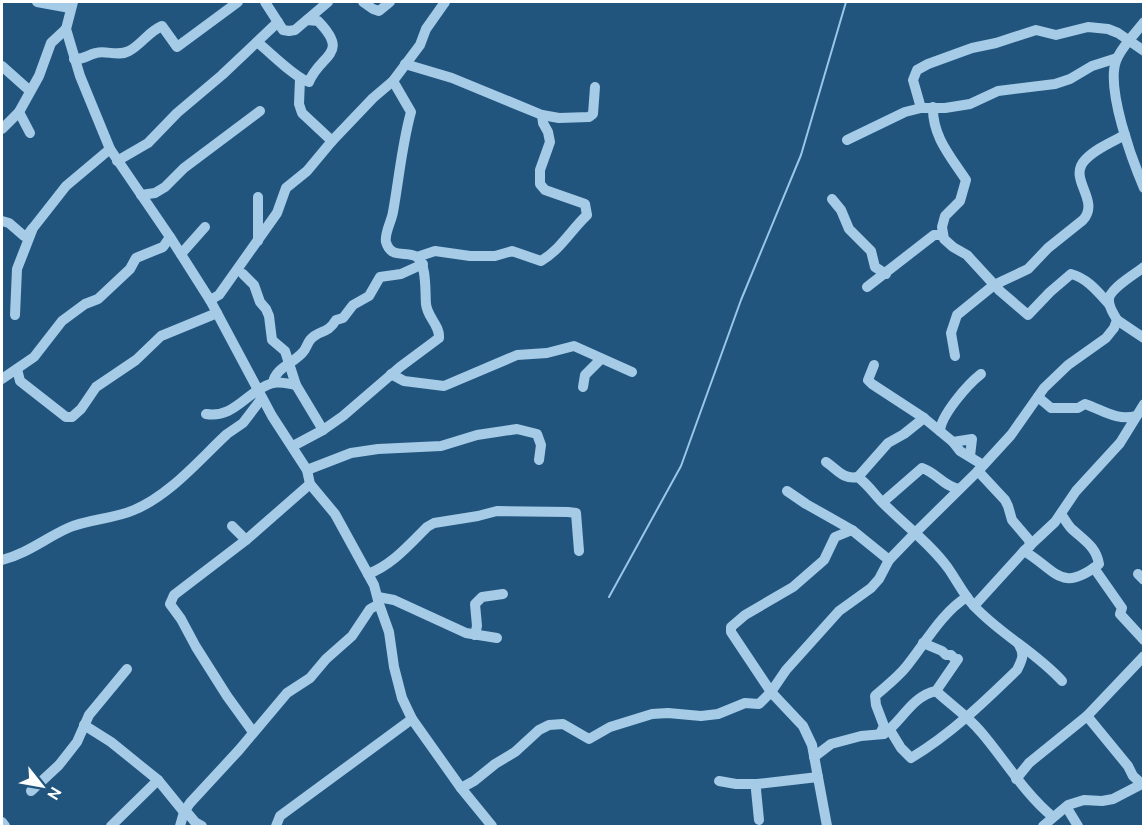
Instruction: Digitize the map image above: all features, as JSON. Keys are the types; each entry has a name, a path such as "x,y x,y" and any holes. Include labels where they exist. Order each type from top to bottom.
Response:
{"street":[{"path":"37,2 71,5 66,28 74,59 110,149 210,300 260,394 307,470 310,483 336,514 369,574 389,632 394,667 402,698 412,719 461,788 492,826"},
{"path":"74,59 82,59 98,52 115,54 128,52 162,26 177,47 238,2"},
{"path":"265,2 283,30 289,31 295,30 328,2"},
{"path":"363,2 379,11 390,2"},
{"path":"210,300 219,295 257,243 277,213 286,188 307,171 332,141 393,81 420,45 430,22 445,2"},
{"path":"257,42 300,79 309,82 320,64 327,59 333,47 332,38 318,21 307,20"},
{"path":"117,161 148,143 177,113 222,75 278,22"},
{"path":"1143,22 1117,58 1114,70 1125,135 1143,188"},
{"path":"921,108 913,80 917,70 972,48 996,44 1035,30 1056,35 1088,27 1118,33 1143,51"},
{"path":"2,129 19,112 39,76 51,43 66,28"},
{"path":"847,141 905,112 921,108 945,108 970,104 998,91 1055,84 1070,79 1092,66 1117,58"},
{"path":"405,64 452,78 542,115 559,118 589,117 593,114 595,87"},
{"path":"2,66 30,91"},
{"path":"300,79 298,104 302,113 332,141"},
{"path":"393,81 411,112 406,129 392,221 385,238 393,252 410,255 420,260"},
{"path":"933,107 936,131 966,180 960,201 945,216 942,235"},
{"path":"141,195 155,193 165,187 184,168 260,111"},
{"path":"19,112 30,133"},
{"path":"206,414 225,414 260,394 273,383 273,379 280,370 305,350 311,339 330,330 336,320 343,318 353,305 369,296 380,278 401,274 435,251 470,256 495,256 512,251 541,261 564,243 587,214 585,204 545,190 540,184 540,170 550,142 542,115"},
{"path":"955,356 951,333 957,315 994,285 1028,269 1048,248 1087,216 1086,193 1078,177 1078,170 1092,153 1125,135"},
{"path":"2,221 9,223 27,236 66,186 110,149"},
{"path":"257,243 258,197"},
{"path":"832,199 841,210 849,229 871,251 875,267 886,274"},
{"path":"181,254 205,227"},
{"path":"15,315 17,269 33,228"},
{"path":"867,287 934,235 942,235 953,247 967,255 994,285 1028,315 1071,274 1080,276 1096,290 1109,304 1117,320 1143,338"},
{"path":"2,379 34,357 62,321 85,304 98,299 130,269 136,258 163,246 170,237"},
{"path":"292,446 323,430 343,416 391,374 439,338 439,333 426,305 426,286 420,260"},
{"path":"1109,304 1108,297 1112,291 1143,267"},
{"path":"243,274 254,285 260,302 269,316 272,340 285,351 296,385 323,430"},
{"path":"17,369 20,381 66,417 72,417 81,409 96,387 136,360 161,336 217,313"},
{"path":"461,788 515,752 549,724 563,724 589,739 610,727 652,714 701,716 718,714 745,703 759,704 839,611 871,588 879,579 889,560 1011,435 1044,388 1068,364 1106,338 1117,320"},
{"path":"391,374 404,381 444,386 517,355 547,353 567,346 574,346 632,372"},
{"path":"583,387 585,375 601,359"},
{"path":"874,365 868,380 872,384 924,418 981,468 1005,500 1012,520 1029,540 1027,549"},
{"path":"940,431 940,424 960,395 981,374"},
{"path":"273,383 296,385"},
{"path":"2,560 34,548 69,528 134,510 154,499 167,490 227,434 237,428 260,394"},
{"path":"1038,397 1051,408 1078,408 1085,404 1118,417 1136,416"},
{"path":"974,606 1061,514 1076,490 1120,443 1143,404"},
{"path":"826,462 839,474 852,478 858,477 888,443 924,418"},
{"path":"307,470 351,453 378,449 441,446 477,435 517,429 537,434 541,445 539,460"},
{"path":"953,442 972,439 970,456"},
{"path":"883,502 922,468 930,470 941,482 959,489"},
{"path":"858,477 869,485 948,567 974,606 1004,634 1051,669 1062,681"},
{"path":"253,732 227,696 170,604 174,595 246,540 310,483"},
{"path":"787,491 852,530 889,560"},
{"path":"369,574 391,562 427,526 497,511 576,513 579,551"},
{"path":"1027,549 1063,579 1078,577 1099,564 1096,551 1084,538 1071,529 1061,514"},
{"path":"232,526 246,540"},
{"path":"826,826 812,745 803,726 771,692 731,632 731,627 745,615 793,587 824,560 835,537 852,530"},
{"path":"1094,568 1122,608 1120,614 1143,640"},
{"path":"475,635 477,626 475,604 482,597 503,594"},
{"path":"967,597 956,604 923,642 904,669 875,696 885,732 911,758 953,730 1017,670 1023,657 1019,645"},
{"path":"180,826 184,811 287,693 310,678 326,659 352,636 378,600 394,600 466,633 497,638"},
{"path":"1135,629 1143,620"},
{"path":"814,757 831,744 885,732 927,693 936,691 958,659 923,642"},
{"path":"1016,778 1029,763 1087,716 1143,656"},
{"path":"31,791 59,765 77,742 88,715 127,669"},
{"path":"936,691 955,709 967,716 1016,778 1053,817"},
{"path":"1043,826 1068,805 1084,800 1113,799 1143,784 1133,776 1128,766 1087,716"},
{"path":"276,826 280,816 412,719"},
{"path":"84,725 111,742 158,780 184,811 202,826"},
{"path":"719,781 757,784 818,777"},
{"path":"111,826 158,780"},
{"path":"757,784 759,820"},
{"path":"1067,808 1078,826"},
{"path":"2,822 5,826"}],"waterway":[{"path":"609,597 681,466 741,300 801,155 846,2"}]}
